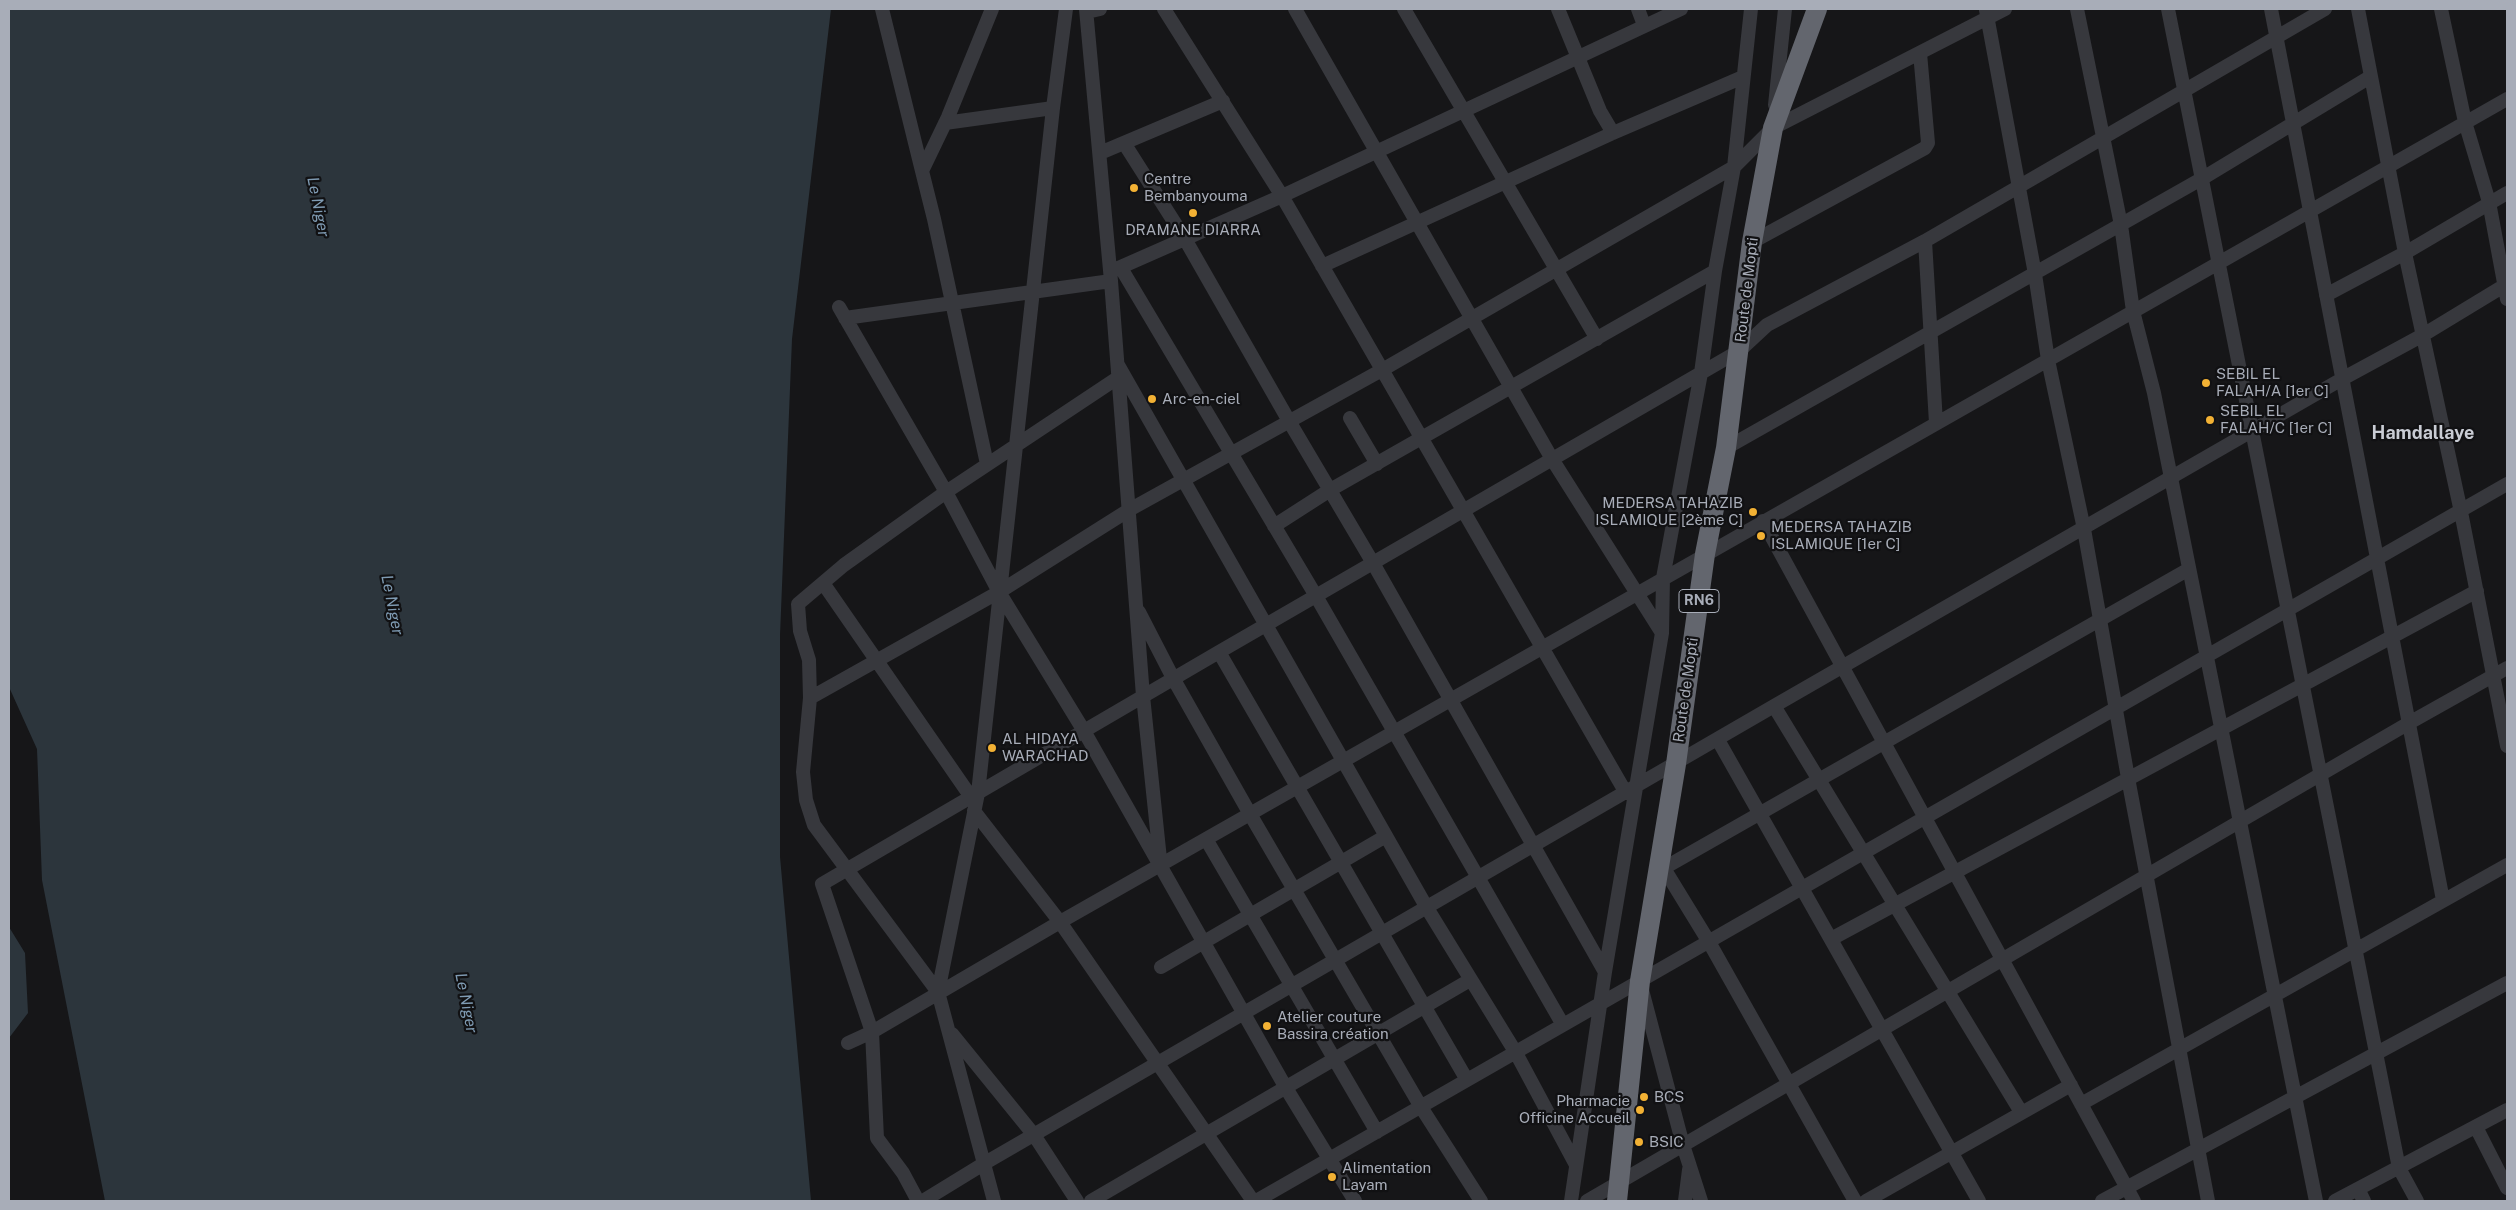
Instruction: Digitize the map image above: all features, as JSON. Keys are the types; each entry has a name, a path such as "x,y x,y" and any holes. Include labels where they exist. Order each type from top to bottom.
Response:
{"highway":[{"name":"Route de Mopti","path":"1618,1192 1640,981 1662,865 1705,554 1726,448 1752,242 1773,128 1817,9"}],"street":[{"path":"882,9 934,219 987,464"},
{"path":"922,171 945,124 992,9"},
{"path":"938,992 974,811 974,795 1066,9"},
{"path":"1164,9 1282,196 1542,648 1631,790"},
{"path":"1295,9 1470,319 1512,387 1552,459 1662,633"},
{"path":"1404,9 1506,183 1554,270 1597,339"},
{"path":"1558,9 1600,111 1613,133"},
{"path":"1638,9 1644,26"},
{"path":"1355,1201 1286,1088 1084,731 999,592 946,492 842,312 1032,293 1114,273 1681,9"},
{"path":"1571,1201 1631,790 1662,633 1663,578 1701,372 1715,271 1734,167 1752,9"},
{"path":"1773,128 1785,9"},
{"path":"810,698 999,592 1128,510 1382,370 1734,167 1773,128 1920,53 1987,14 2005,9"},
{"path":"2078,9 2121,225 2133,311 2154,393 2316,1201"},
{"path":"2168,9 2399,1168 2417,1201"},
{"path":"2271,9 2443,900"},
{"path":"918,1201 903,1173 877,1138 872,1032 822,884 1173,678 1739,351 1767,325 1925,240 2325,9"},
{"path":"2358,9 2387,166 2461,512 2507,746"},
{"path":"923,1201 984,1163 2342,379 2506,290 2489,202 2465,122 2441,9"},
{"path":"1091,10 1100,153 1114,273 1118,371 1143,696 1160,865"},
{"path":"1987,14 2036,274 2048,360 2084,529 2115,708 2208,1201"},
{"path":"1752,242 1926,148 1928,143 1920,53"},
{"path":"1322,266 1613,133 1743,77"},
{"path":"1726,448 2036,274 2202,178 2370,77"},
{"path":"848,1043 872,1032 1060,922 2507,99"},
{"path":"1100,153 1223,100"},
{"path":"945,124 1053,108"},
{"path":"1124,143 1185,239 1289,421 1373,562 1450,700 1535,845 1605,972"},
{"path":"2326,295 2405,253 2507,193"},
{"path":"1925,240 1936,423"},
{"path":"1274,526 1330,490 1422,440 1715,271"},
{"path":"1114,273 1230,453 1316,596 1563,1025"},
{"path":"994,1201 938,992 849,868 814,825 806,800 803,772 810,698 808,660 800,631 798,604 844,565 946,492 1015,446 1118,371"},
{"path":"1118,371 1267,624 1427,908 1516,1052 1576,1165"},
{"path":"1350,418 1377,464"},
{"path":"974,811 1060,922 1254,1201 1329,1160 1862,852 1925,818 2507,484"},
{"path":"1763,521 2134,1201"},
{"path":"1854,1201 1709,942 1662,865 1759,814 2189,569"},
{"path":"823,583 974,795"},
{"path":"1831,939 2392,635 2477,591"},
{"path":"1137,607 1173,678 1250,814 1337,960 1421,1107 1481,1201"},
{"path":"1219,652 1296,788 1467,1080"},
{"path":"1586,1201 1618,1192 1684,1145 2321,774 2507,668"},
{"path":"1774,706 2021,1112"},
{"path":"1718,740 1979,1201"},
{"path":"1161,967 1386,836"},
{"path":"1206,839 1376,1132"},
{"path":"2081,1104 2507,865"},
{"path":"1091,1201 1470,980"},
{"path":"1640,981 1701,1201"},
{"path":"2102,1201 2507,983"},
{"path":"949,1031 1034,1135 1077,1201"},
{"path":"1866,1201 2071,1085"},
{"path":"2335,1201 2361,1195 2399,1168 2507,1110"},
{"path":"2476,1127 2507,1188"},
{"path":"1685,1201 1690,1166"}],"water":[{"name":"Le Niger","path":"9,9 831,9 792,339 780,635 780,857 811,1201 105,1201 42,880 37,749 9,687"},
{"path":"9,927 25,953 28,1013 9,1038"}],"place":[{"name":"Centre Bembanyouma","path":"1134,188"},
{"name":"DRAMANE DIARRA","path":"1193,213"},
{"name":"SEBIL EL FALAH/A [1er C]","path":"2206,383"},
{"name":"Arc-en-ciel","path":"1152,399"},
{"name":"SEBIL EL FALAH/C [1er C]","path":"2210,420"},
{"name":"MEDERSA TAHAZIB ISLAMIQUE [2ème C]","path":"1753,512"},
{"name":"MEDERSA TAHAZIB ISLAMIQUE [1er C]","path":"1761,536"},
{"name":"AL HIDAYA WARACHAD","path":"992,748"},
{"name":"Atelier couture Bassira création","path":"1267,1026"},
{"name":"BCS","path":"1644,1097"},
{"name":"Pharmacie Officine Accueil","path":"1640,1110"},
{"name":"BSIC","path":"1639,1142"},
{"name":"Alimentation Layam","path":"1332,1177"}],"district":[{"name":"Hamdallaye","path":"2423,433"}]}
